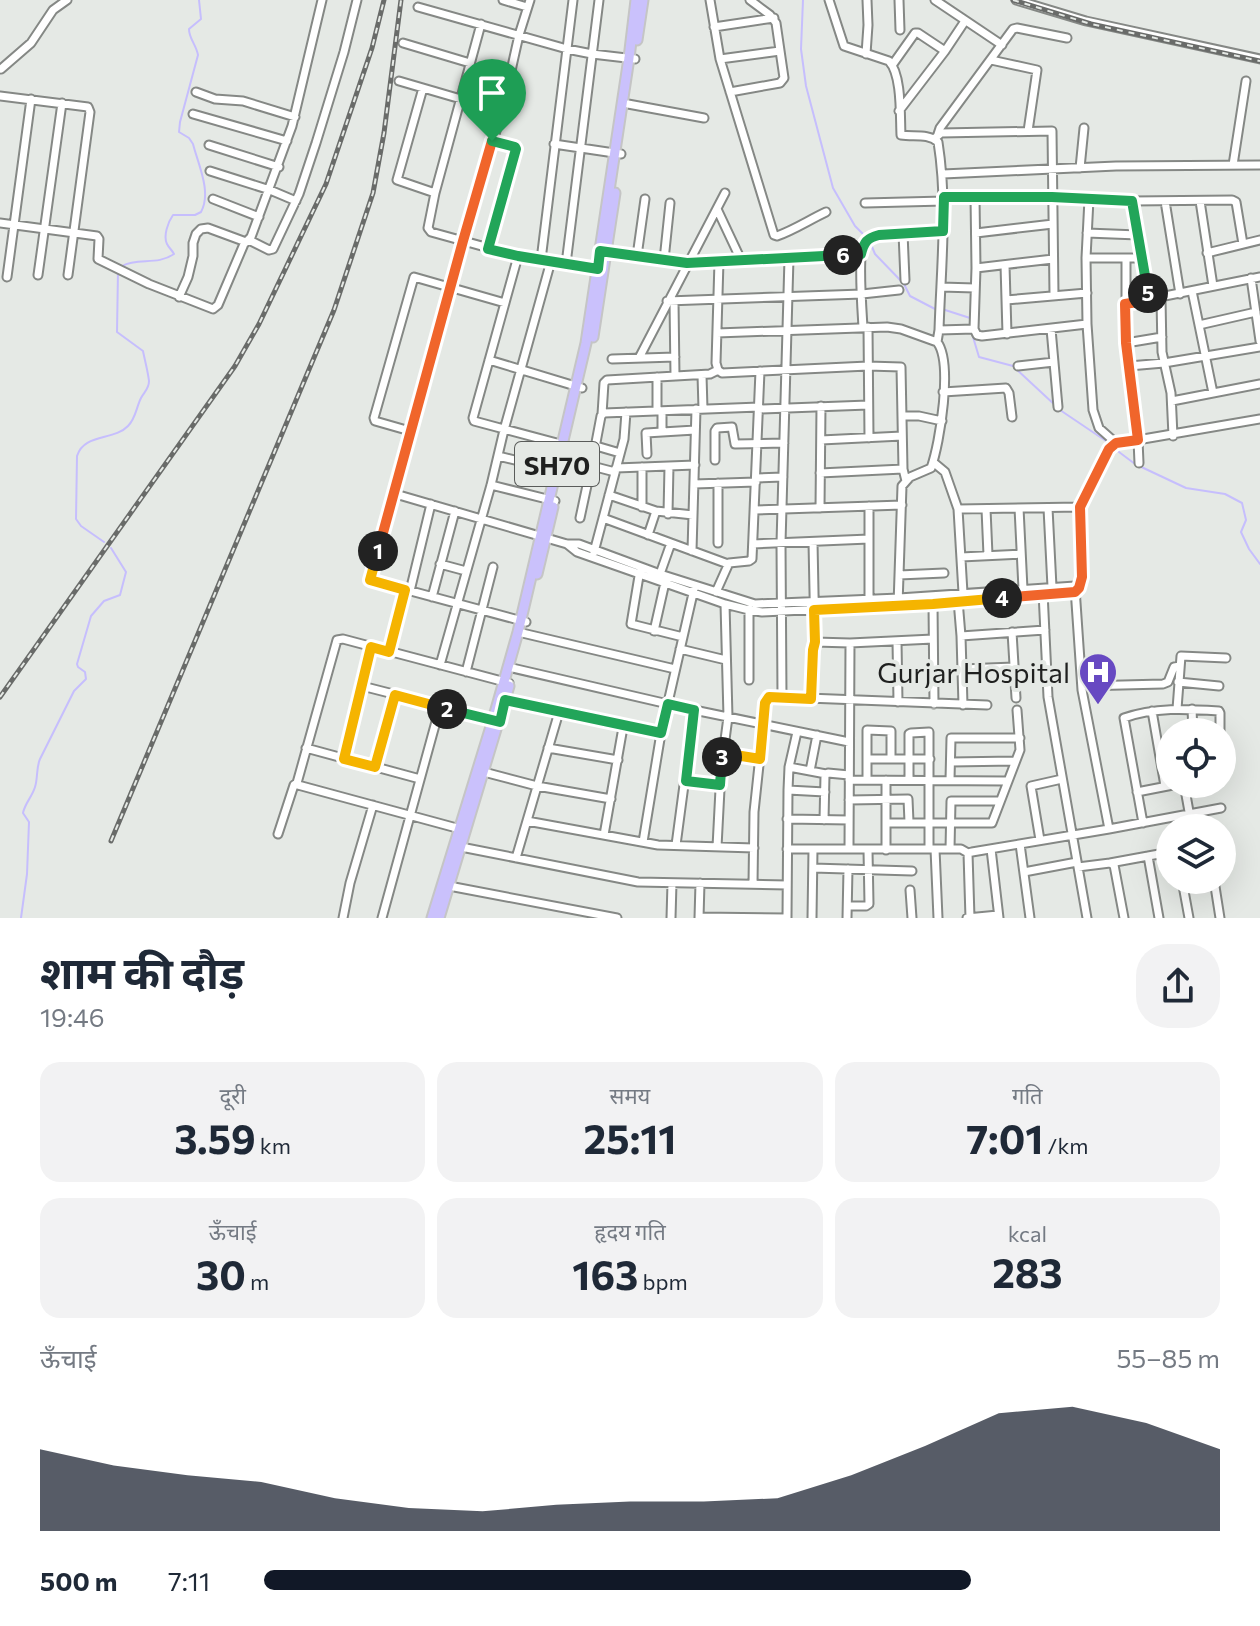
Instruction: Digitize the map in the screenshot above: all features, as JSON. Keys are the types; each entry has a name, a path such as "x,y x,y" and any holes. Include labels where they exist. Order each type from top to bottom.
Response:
{"main road":[{"name":"SH70","path":"618,153 628,104 636,0"},
{"name":"SH70","path":"438,917 511,668 598,317 601,270 643,0"},
{"name":"SH70","path":"552,500 556,470 565,445"},
{"name":"SH70","path":"496,721 505,700 507,683"},
{"name":"SH70","path":"438,917 461,847 462,829"}],"street":[{"path":"1,69 31,43 53,10 67,0"},
{"path":"0,223 97,236 97,258 179,297 211,309 216,307 279,167 295,117 322,0"},
{"path":"179,297 188,277 193,243 201,229 208,228 273,249 296,201 329,104 357,0"},
{"path":"503,0 528,3 502,111 370,580 523,621"},
{"path":"541,260 573,0"},
{"path":"566,264 599,0"},
{"path":"710,0 720,59 774,235 793,230 797,225 826,212"},
{"path":"730,92 783,81 778,28 774,18 750,0"},
{"path":"829,0 844,46 893,64 897,78 901,135 1052,132 1054,295"},
{"path":"866,54 867,0"},
{"path":"899,0 900,30"},
{"path":"935,0 1002,45"},
{"path":"1016,0 1086,21 1260,59"},
{"path":"418,7 567,49 632,58"},
{"path":"714,27 774,18"},
{"path":"899,111 965,21"},
{"path":"481,24 428,228 431,232 488,249 601,270"},
{"path":"937,342 944,199 936,136 1015,28 1067,38"},
{"path":"893,64 915,33 945,51"},
{"path":"403,43 470,63"},
{"path":"720,59 780,51"},
{"path":"991,60 1037,70 1028,131"},
{"path":"399,81 502,111"},
{"path":"1233,165 1246,81"},
{"path":"423,88 397,180 435,193"},
{"path":"196,92 215,99 243,101 295,117"},
{"path":"0,96 84,105 90,112 68,275"},
{"path":"7,277 31,99"},
{"path":"38,275 62,103"},
{"path":"628,104 704,118"},
{"path":"193,114 287,141"},
{"path":"1080,168 1084,128"},
{"path":"488,249 516,149 492,141"},
{"path":"554,144 618,153"},
{"path":"209,145 279,167"},
{"path":"943,174 1260,165"},
{"path":"210,171 296,201"},
{"path":"639,358 725,193"},
{"path":"975,197 974,329 977,335 1087,324"},
{"path":"865,203 975,197 1236,202 1243,244"},
{"path":"213,199 259,217"},
{"path":"637,256 645,199"},
{"path":"1089,199 1087,324 1093,410 1099,428 1116,443"},
{"path":"1132,201 1149,300"},
{"path":"1165,201 1180,294"},
{"path":"1200,201 1213,286"},
{"path":"664,260 670,203"},
{"path":"717,209 741,260"},
{"path":"976,233 1053,224"},
{"path":"869,438 868,366 862,294 863,246 869,238 879,235 943,231"},
{"path":"903,233 905,280"},
{"path":"1087,233 1138,235"},
{"path":"1207,253 1260,240"},
{"path":"604,251 687,263 861,254"},
{"path":"518,256 474,421 565,445 620,453"},
{"path":"782,697 781,543 789,258"},
{"path":"1086,258 1142,258"},
{"path":"1126,258 1126,343 1139,463"},
{"path":"976,268 1053,259"},
{"path":"440,665 551,261"},
{"path":"719,261 718,370 722,373 901,367 903,469 906,481"},
{"path":"1005,265 1007,334"},
{"path":"410,431 375,421 374,418 414,277 505,303"},
{"path":"1125,304 1256,278 1260,344 1164,363 1129,366"},
{"path":"941,287 975,288"},
{"path":"671,301 899,290"},
{"path":"1192,291 1213,393"},
{"path":"1006,300 1087,293"},
{"path":"1161,298 1164,363 1172,401 1173,436"},
{"path":"671,301 675,376"},
{"path":"1199,325 1256,312"},
{"path":"717,333 887,327 901,329 939,344 943,355 942,421 929,469 902,486 898,602"},
{"path":"939,330 974,329"},
{"path":"1051,329 1058,407"},
{"path":"1126,343 1162,337"},
{"path":"612,359 675,357"},
{"path":"489,360 579,387"},
{"path":"1018,366 1054,362"},
{"path":"580,518 602,414 605,381 702,375 718,370"},
{"path":"603,518 728,564 751,560 760,371"},
{"path":"692,551 695,430 702,375"},
{"path":"657,377 662,432"},
{"path":"1172,401 1260,384"},
{"path":"943,392 1006,388 1012,417"},
{"path":"602,414 868,405"},
{"path":"820,508 821,406"},
{"path":"593,554 625,433 626,412"},
{"path":"902,416 942,421"},
{"path":"1109,829 1082,686 1076,589 1082,577 1080,507 1103,457 1116,443 1173,436 1260,419"},
{"path":"715,460 717,428 732,427 734,444 784,443"},
{"path":"647,454 646,433 695,430"},
{"path":"821,440 902,436"},
{"path":"498,456 556,470"},
{"path":"933,462 948,477 958,509 963,705"},
{"path":"592,466 616,470 695,465"},
{"path":"668,514 669,466"},
{"path":"642,467 642,507"},
{"path":"820,473 903,469"},
{"path":"694,484 783,477"},
{"path":"718,483 718,543"},
{"path":"491,485 552,500"},
{"path":"392,493 567,544 579,544 593,554 694,589 725,604 749,607 814,606 898,602 1023,589 1076,589"},
{"path":"609,495 668,514 693,515"},
{"path":"389,652 431,504"},
{"path":"755,510 902,505"},
{"path":"869,506 869,600"},
{"path":"958,509 1080,507"},
{"path":"1019,508 1023,589"},
{"path":"1048,508 1045,630 1048,697 1087,918"},
{"path":"986,509 988,555"},
{"path":"432,597 455,511"},
{"path":"648,535 656,511"},
{"path":"753,544 869,539"},
{"path":"811,699 815,642 813,542"},
{"path":"654,631 671,543"},
{"path":"961,557 1021,554"},
{"path":"440,564 466,571"},
{"path":"716,592 728,564"},
{"path":"466,672 493,567"},
{"path":"640,570 631,624 683,637"},
{"path":"899,575 944,573"},
{"path":"694,589 716,592 749,607"},
{"path":"643,842 661,733 694,589"},
{"path":"814,606 869,600 933,604 960,596 1046,589"},
{"path":"717,847 728,717 725,604"},
{"path":"933,604 934,704"},
{"path":"749,607 749,680"},
{"path":"961,636 1045,630"},
{"path":"520,632 675,669"},
{"path":"1012,632 1016,698"},
{"path":"278,834 297,783 337,640 343,639 507,683"},
{"path":"815,642 933,639"},
{"path":"897,641 898,702"},
{"path":"849,849 850,643"},
{"path":"344,759 371,647"},
{"path":"680,649 726,660"},
{"path":"1177,709 1180,658 1183,655 1226,658"},
{"path":"1082,686 1163,684 1168,682 1174,667 1180,666"},
{"path":"962,669 1014,667"},
{"path":"511,668 849,742"},
{"path":"1178,682 1219,686"},
{"path":"362,686 496,721"},
{"path":"375,767 395,695"},
{"path":"753,884 754,812 766,699 782,697 987,705"},
{"path":"505,700 661,733"},
{"path":"382,918 440,707"},
{"path":"1143,823 1123,719 1152,711 1177,709 1220,712 1220,718"},
{"path":"1192,709 1192,718"},
{"path":"676,845 694,710"},
{"path":"886,823 991,824 1020,750 1017,710"},
{"path":"1152,711 1156,734"},
{"path":"516,858 559,712"},
{"path":"867,780 866,731 891,731 891,759"},
{"path":"700,883 699,918 787,918 789,767 797,732"},
{"path":"909,780 910,733 929,732 929,822 936,868 938,918"},
{"path":"604,835 622,733"},
{"path":"810,771 817,735"},
{"path":"950,780 951,738 1020,738"},
{"path":"306,748 420,779"},
{"path":"548,748 618,760"},
{"path":"723,753 760,759"},
{"path":"867,759 930,759"},
{"path":"951,762 1014,761"},
{"path":"789,767 867,780 1007,781"},
{"path":"481,771 537,786 611,799"},
{"path":"824,820 826,774"},
{"path":"1040,840 1030,787 1062,779"},
{"path":"886,780 886,850"},
{"path":"686,781 720,785"},
{"path":"297,783 462,829"},
{"path":"1137,792 1156,788"},
{"path":"788,790 825,792"},
{"path":"1186,798 1189,814 1221,808"},
{"path":"849,800 908,799 909,822"},
{"path":"950,849 952,800 999,801"},
{"path":"343,918 373,805"},
{"path":"787,819 849,820"},
{"path":"527,821 643,842 754,848"},
{"path":"787,849 933,852 950,849 966,852 1156,821"},
{"path":"1020,844 1030,918"},
{"path":"461,847 638,882 787,885"},
{"path":"812,918 813,849"},
{"path":"966,852 969,918 999,916 991,849"},
{"path":"848,906 869,904 868,850"},
{"path":"1024,872 1156,855"},
{"path":"1148,856 1159,918"},
{"path":"1110,863 1114,865 1124,918"},
{"path":"813,868 912,871"},
{"path":"847,918 848,869"},
{"path":"671,918 672,883"},
{"path":"449,886 617,918"},
{"path":"910,890 912,918"},
{"path":"1185,894 1189,918"},
{"path":"1216,894 1220,918"}],"waterway":[{"path":"122,266 161,260 174,254 166,237 171,218 173,215 195,215 201,212 204,204 203,178 193,144 179,132 198,55 189,29 201,19 199,0"},
{"path":"803,0 801,49 806,86 833,188 863,234"},
{"path":"870,242 875,254 904,284 910,296 935,309"},
{"path":"104,542 76,519 77,456 86,444 128,426 149,381 143,351 117,332 118,271"},
{"path":"942,309 971,321"},
{"path":"973,337 979,357 1013,366 1056,406"},
{"path":"1060,410 1109,443"},
{"path":"1115,449 1135,464 1186,488 1225,494 1242,503 1246,520 1241,532 1260,564"},
{"path":"21,918 29,822 23,813 35,787 40,759 74,691 86,679 85,672 77,664 91,616 104,601 120,595 126,572 111,548"}],"railway":[{"path":"0,697 235,366 259,324 326,184 372,48 384,0"},
{"path":"111,841 334,310 373,193 401,0"},
{"path":"1013,0 1091,24 1260,61"}],"place":[{"name":"Gurjar Hospital","path":"1098,706"}],"route":[{"path":"492,141 516,149 488,249 598,269 600,251 687,263 861,254 869,238 879,235 943,231 944,197 1132,201 1149,300 1125,304 1126,343 1138,440 1116,443 1109,449 1080,507 1082,577 1079,588 1075,592 959,602 814,610 811,699 766,699 760,759 723,753 720,785 686,781 694,710 668,704 661,733 505,700 500,722 395,695 375,767 344,759 371,647 389,652 405,590 370,580 492,141"}]}
